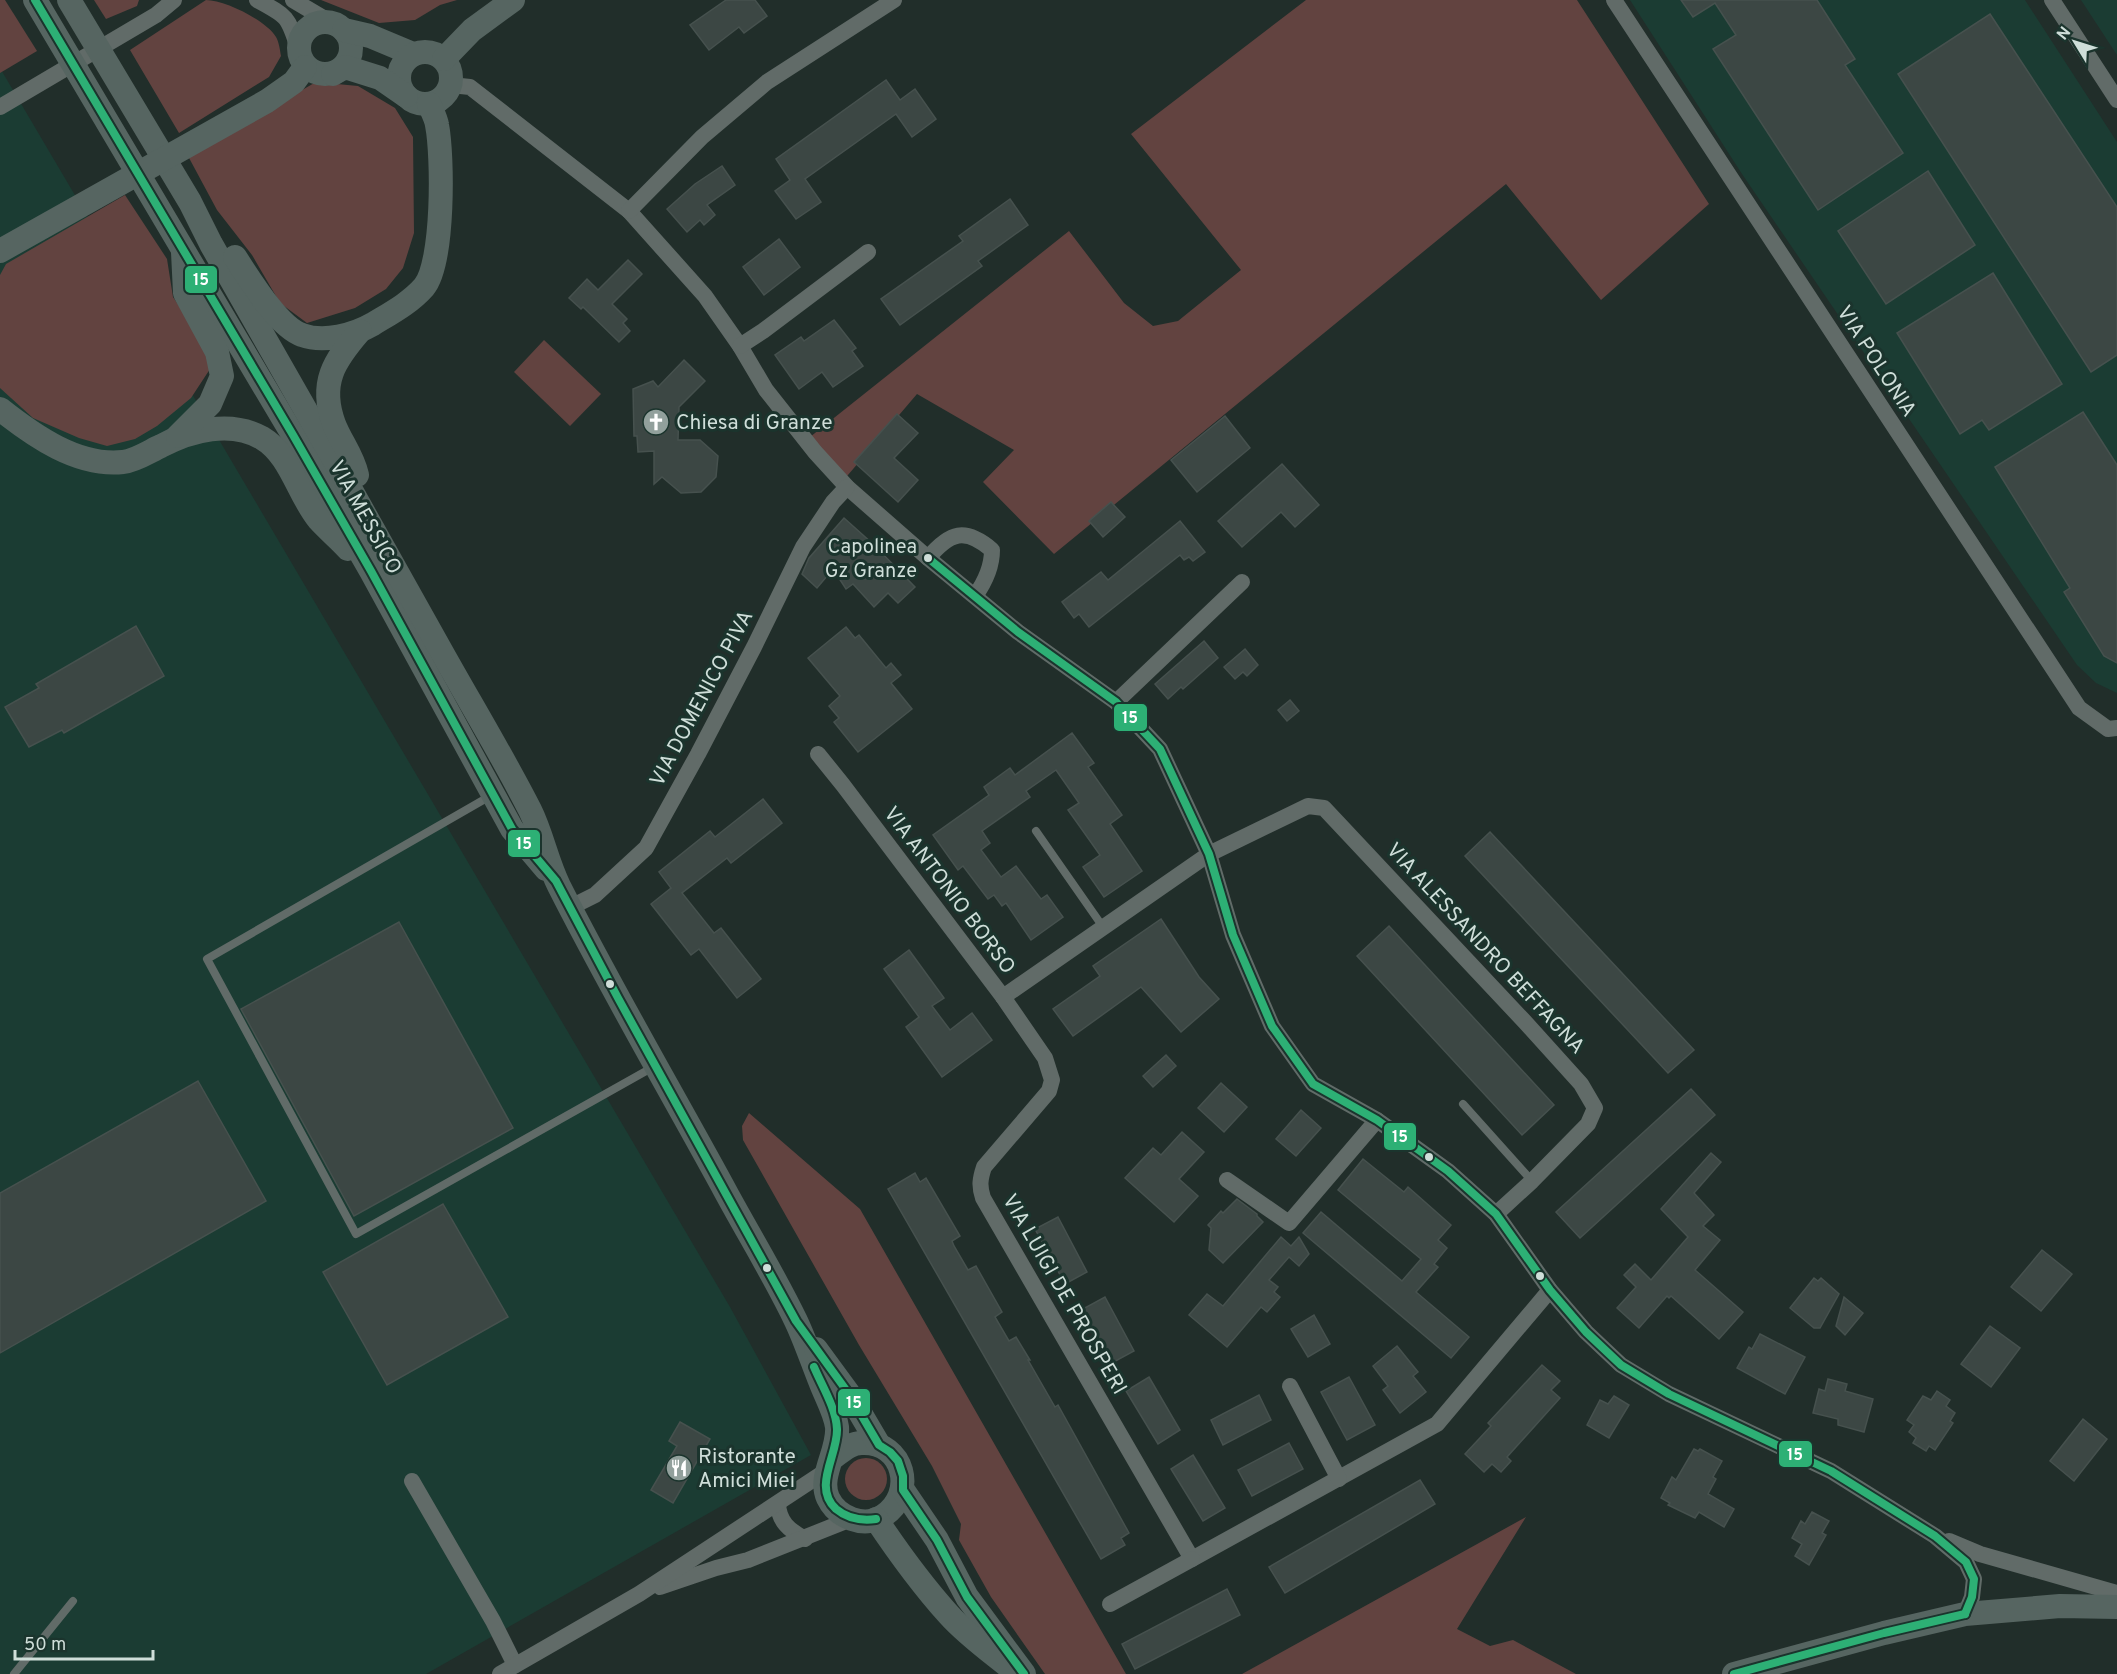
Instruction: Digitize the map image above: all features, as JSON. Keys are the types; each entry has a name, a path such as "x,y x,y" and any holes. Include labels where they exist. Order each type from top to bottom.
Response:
{"street":[{"name":"VIA MESSICO","path":"36,0 155,205 293,435 371,571 512,829 556,881"},
{"name":"VIA MESSICO","path":"69,0 185,195 532,814 556,881 796,1321 849,1394 879,1445 898,1461 903,1476 903,1490 937,1540 968,1597 1024,1674"},
{"path":"0,107 156,15 174,0"},
{"path":"256,0 275,9 290,21 301,57 318,74 333,74 345,67 380,78 406,96 417,103 429,104 446,94 451,85 452,75 444,59 435,53 424,51 413,54 404,62 399,73 400,85 406,96"},
{"path":"293,0 337,26 350,39 351,50 348,60 333,74"},
{"path":"444,59 472,30 513,0"},
{"path":"629,211 702,137 767,82 894,0"},
{"name":"VIA POLONIA","path":"1614,0 2079,708 2108,729 2117,728"},
{"path":"2052,0 2117,100"},
{"path":"0,251 267,101 294,82 301,57 301,37 308,27 319,22 337,26 370,36 413,54"},
{"path":"451,85 470,87 629,211 705,296 740,346 766,390 815,452 847,487 1018,632 1116,702 1160,748 1209,854 1233,935 1272,1026 1313,1084 1377,1120 1448,1171 1496,1214 1550,1290 1586,1332 1622,1365 1669,1394 1831,1471 1935,1536 1966,1562 1974,1579 1972,1597 1965,1614"},
{"path":"185,195 215,226 276,316 302,335 327,338 360,331 402,307 426,285 435,256 438,246 441,195 437,123 429,104"},
{"path":"177,438 210,404 222,376 217,352 185,293 183,250"},
{"path":"740,346 868,252"},
{"path":"360,331 339,356 329,379 328,396 334,423 355,463 363,510"},
{"path":"0,409 18,424 62,450 92,461 125,462 177,438 212,428 242,430 263,438 280,455 318,519 371,571"},
{"name":"VIA DOMENICO PIVA","path":"571,908 595,895 646,848 754,648 803,547 833,502 847,487"},
{"path":"928,558 940,544 964,533 979,539 992,550 992,561 984,584 975,596"},
{"path":"1116,702 1242,582"},
{"name":"VIA ANTONIO BORSO","path":"818,754 1003,997 1209,854"},
{"name":"VIA ALESSANDRO BEFFAGNA","path":"1209,854 1308,806 1324,808 1526,1022 1581,1084 1595,1108 1588,1124 1533,1181 1496,1214"},
{"name":"VIA LUIGI DE PROSPERI","path":"1003,997 1046,1058 1052,1080 1048,1091 984,1167 980,1177 983,1198 1192,1559"},
{"path":"1227,1180 1289,1223 1377,1120"},
{"path":"1110,1604 1437,1425 1550,1290"},
{"name":"VIA MESSICO","path":"796,1321 837,1426 825,1488 837,1510 851,1519"},
{"path":"1290,1386 1340,1479"},
{"path":"412,1481 493,1621 508,1670 639,1594 778,1504 830,1464 849,1446 861,1443 879,1445"},
{"path":"639,1594 716,1568 748,1560 851,1519 876,1520 897,1503 903,1490"},
{"path":"778,1504 779,1517 791,1531 805,1539"},
{"path":"876,1520 903,1559 949,1615 1017,1674"},
{"path":"1935,1536 1980,1554 2117,1593"},
{"path":"1734,1674 1884,1633 1965,1614 2060,1606 2117,1607"}],"lane":[{"path":"493,794 207,959 356,1234 656,1066"},
{"path":"1036,831 1103,927"},
{"path":"1463,1104 1533,1181"},
{"path":"14,1674 73,1601"}],"shaded area":[{"path":"0,0 5,0 37,51 0,73"},
{"path":"94,0 139,0 137,6 106,19"},
{"path":"206,0 234,7 264,24 276,37 281,56 269,77 179,133 130,50"},
{"path":"321,0 457,0 440,5 415,20 379,23"},
{"path":"1306,0 1577,0 1709,204 1601,300 1506,184 1054,554 983,482 1014,450 917,394 842,482 810,437 1069,231 1124,303 1153,326 1178,321 1241,270 1131,134"},
{"path":"1630,0 2025,0 2117,142 2117,693 2096,683 2077,665 1742,174"},
{"path":"2081,0 2117,0 2117,55"},
{"path":"0,68 730,1307 811,1455 426,1674 0,1674"},
{"path":"316,82 358,86 395,108 413,137 414,233 403,268 386,289 355,308 307,323 280,303 252,255 217,210 188,156"},
{"path":"125,195 167,259 173,297 204,343 210,369 191,398 157,426 135,439 107,446 79,438 33,418 0,388 0,275 6,264"},
{"path":"544,340 601,394 570,426 514,372"},
{"path":"749,1113 860,1209 1126,1674 1045,1674 991,1597 959,1540 961,1524 932,1466 859,1345 743,1140 742,1126"},
{"path":"866,1458 874,1459 881,1464 886,1471 886,1487 881,1494 874,1499 866,1500 858,1499 851,1494 846,1487 845,1479 846,1471 851,1464 858,1459"},
{"path":"1526,1517 1457,1629 1490,1646 1513,1640 1576,1674 1242,1674"}],"building":[{"path":"726,0 755,0 767,16 744,33 739,27 709,50 690,25"},
{"path":"1681,0 1817,0 1855,59 1845,65 1903,153 1818,210 1713,49 1736,35 1715,3 1693,17"},
{"path":"1990,14 2117,207 2117,355 2091,372 1898,74"},
{"path":"886,80 900,100 915,89 936,119 912,137 896,114 805,179 821,202 796,219 775,191 790,180 776,159"},
{"path":"722,166 735,185 707,205 715,215 704,225 700,220 687,232 667,209 695,184"},
{"path":"1928,171 1975,245 1886,304 1838,231"},
{"path":"1010,199 1028,225 978,261 982,266 900,325 881,299 963,241 959,236"},
{"path":"779,239 800,267 764,295 743,267"},
{"path":"628,260 642,274 612,304 627,319 623,323 630,331 619,342 583,307 581,309 569,298 587,279 598,290"},
{"path":"1993,273 2062,384 1989,430 1982,420 1960,434 1897,333"},
{"path":"834,320 856,348 852,351 863,366 833,387 822,372 799,389 775,355 801,337 804,341"},
{"name":"Chiesa di Granze","path":"684,360 705,381 679,407 678,440 700,440 718,456 716,477 701,492 681,493 662,477 654,484 654,451 638,452 637,436 634,436 633,389 653,381 658,387"},
{"path":"2083,412 2117,465 2117,663 2104,656 2064,592 2070,588 1995,467"},
{"path":"897,414 918,433 894,458 918,480 898,502 854,462"},
{"path":"1225,416 1250,448 1197,492 1171,460"},
{"path":"1282,464 1319,505 1295,527 1281,512 1242,547 1218,521"},
{"path":"1111,502 1125,517 1103,537 1089,521"},
{"path":"844,518 915,587 898,603 888,593 874,607 853,584 846,589 833,569 817,588 802,574 809,558"},
{"path":"1180,521 1205,552 1193,561 1189,557 1184,560 1180,555 1089,627 1079,614 1074,618 1062,602 1101,572 1108,580"},
{"path":"136,626 164,676 64,733 62,730 29,747 5,707 39,688 36,684"},
{"path":"846,627 855,638 859,635 886,668 891,663 901,675 891,683 912,709 858,752 834,722 839,718 829,706 840,696 808,658"},
{"path":"1204,641 1218,658 1168,699 1155,684"},
{"path":"1245,649 1258,665 1247,676 1243,672 1235,679 1224,667"},
{"path":"1290,700 1299,711 1287,721 1278,710"},
{"path":"1072,733 1094,763 1088,767 1122,815 1110,824 1142,871 1104,897 1083,867 1100,855 1068,810 1079,803 1056,770 1026,791 1030,797 982,831 990,843 981,850 1001,877 1016,866 1041,899 1047,895 1063,917 1031,940 1006,903 1002,906 994,895 988,899 963,866 958,870 933,835 989,795 984,787 1010,768 1015,775"},
{"path":"763,799 782,823 731,863 727,858 682,893 714,933 721,928 761,979 737,998 699,949 691,955 651,904 671,888 659,872 710,831 715,837"},
{"path":"1490,832 1694,1050 1668,1073 1465,856"},
{"path":"1161,919 1199,977 1219,999 1181,1032 1141,987 1073,1036 1053,1009 1100,976 1093,966"},
{"path":"399,922 513,1128 354,1216 241,1009"},
{"path":"1389,926 1554,1105 1522,1135 1357,956"},
{"path":"909,950 944,998 932,1006 950,1030 972,1013 992,1040 942,1077 906,1027 919,1017 884,969"},
{"path":"1166,1055 1176,1066 1153,1087 1143,1076"},
{"path":"198,1081 266,1201 0,1353 0,1193"},
{"path":"1221,1083 1247,1107 1224,1132 1198,1108"},
{"path":"1691,1089 1715,1115 1580,1238 1556,1212"},
{"path":"1301,1110 1321,1128 1296,1156 1276,1139"},
{"path":"1182,1132 1204,1152 1179,1179 1198,1196 1174,1222 1125,1178 1153,1148 1161,1155"},
{"path":"1711,1153 1721,1162 1694,1193 1714,1215 1703,1226 1720,1240 1695,1270 1743,1312 1719,1339 1671,1296 1669,1298 1667,1296 1639,1328 1617,1308 1636,1287 1624,1275 1635,1264 1651,1280 1688,1237 1661,1209"},
{"path":"1363,1159 1404,1192 1408,1187 1451,1225 1438,1240 1447,1248 1434,1264 1438,1267 1416,1292 1469,1337 1451,1358 1303,1233 1321,1212 1402,1281 1421,1259 1338,1190"},
{"path":"915,1173 920,1182 926,1178 960,1236 952,1241 954,1246 968,1270 976,1266 1002,1312 995,1317 1009,1341 1016,1337 1055,1407 1058,1405 1129,1533 1121,1538 1125,1545 1101,1559 888,1189"},
{"path":"1237,1199 1257,1214 1263,1222 1223,1263 1209,1250 1211,1228 1208,1225"},
{"path":"443,1204 508,1317 387,1385 323,1272"},
{"path":"1058,1217 1087,1272 1065,1284 1035,1229"},
{"path":"1281,1237 1291,1246 1299,1237 1309,1254 1299,1266 1289,1257 1269,1280 1278,1287 1274,1292 1280,1297 1267,1312 1261,1307 1227,1347 1189,1315 1207,1294 1223,1306"},
{"path":"2042,1250 2072,1274 2041,1311 2011,1287"},
{"path":"1814,1278 1818,1281 1821,1278 1839,1294 1820,1328 1814,1328 1790,1308"},
{"path":"1105,1297 1134,1351 1110,1364 1081,1310"},
{"path":"1844,1297 1863,1313 1845,1335 1836,1326"},
{"path":"1314,1315 1330,1344 1308,1357 1291,1329"},
{"path":"1990,1326 2020,1348 1991,1387 1961,1364"},
{"path":"1760,1334 1805,1357 1785,1394 1737,1368 1749,1347 1752,1349"},
{"path":"1397,1346 1418,1372 1413,1376 1426,1392 1400,1413 1383,1390 1388,1386 1373,1366"},
{"path":"1542,1365 1560,1381 1551,1390 1560,1398 1507,1457 1511,1461 1501,1472 1492,1464 1484,1472 1465,1454 1491,1426 1488,1423"},
{"path":"1149,1377 1180,1430 1158,1444 1126,1391"},
{"path":"1349,1377 1375,1425 1347,1440 1321,1392"},
{"path":"1828,1379 1847,1384 1845,1391 1873,1399 1864,1432 1838,1425 1838,1419 1813,1413 1819,1389 1825,1391"},
{"path":"1937,1391 1950,1400 1946,1406 1955,1413 1950,1421 1953,1423 1935,1450 1929,1446 1926,1451 1913,1443 1916,1438 1909,1432 1914,1425 1907,1420 1923,1396 1931,1400"},
{"path":"1259,1395 1271,1420 1223,1445 1211,1420"},
{"path":"1614,1396 1629,1405 1609,1438 1587,1425 1600,1400 1608,1404"},
{"path":"2083,1419 2107,1439 2074,1481 2050,1461"},
{"name":"Ristorante Amici Miei","path":"680,1422 710,1439 673,1503 651,1490 677,1446 669,1441"},
{"path":"1289,1443 1303,1469 1252,1496 1238,1470"},
{"path":"1694,1449 1698,1451 1700,1449 1722,1461 1713,1477 1716,1479 1708,1494 1734,1509 1724,1527 1699,1512 1695,1518 1668,1505 1670,1503 1661,1498 1672,1477 1676,1480"},
{"path":"1193,1455 1225,1508 1203,1521 1171,1469"},
{"path":"1420,1480 1435,1504 1285,1593 1269,1567"},
{"path":"1812,1512 1829,1521 1822,1533 1826,1535 1809,1565 1795,1556 1802,1544 1792,1538 1801,1521 1805,1524"},
{"path":"1227,1589 1240,1615 1135,1669 1122,1644"}],"transit line":[{"name":"15","path":"35,0 293,435 371,571 512,829 556,881 796,1321 849,1394 879,1445 898,1461 903,1476 903,1490 937,1540 967,1597 1024,1674"},
{"name":"15","path":"928,558 1018,632 1116,702 1160,749 1209,854 1233,935 1272,1026 1313,1084 1377,1120 1448,1171 1496,1214 1550,1290 1586,1332 1621,1365 1669,1394 1831,1471 1935,1536 1966,1562 1974,1579 1972,1597 1965,1614"},
{"name":"15","path":"814,1367 831,1405 837,1429 826,1481 829,1500 836,1509 850,1517 876,1519"},
{"name":"15","path":"1734,1674 1884,1633 1965,1614"}],"place":[{"name":"Chiesa di Granze","path":"656,422"},
{"name":"Capolinea Gz Granze","path":"928,558"},
{"name":"Ristorante Amici Miei","path":"679,1468"}]}
